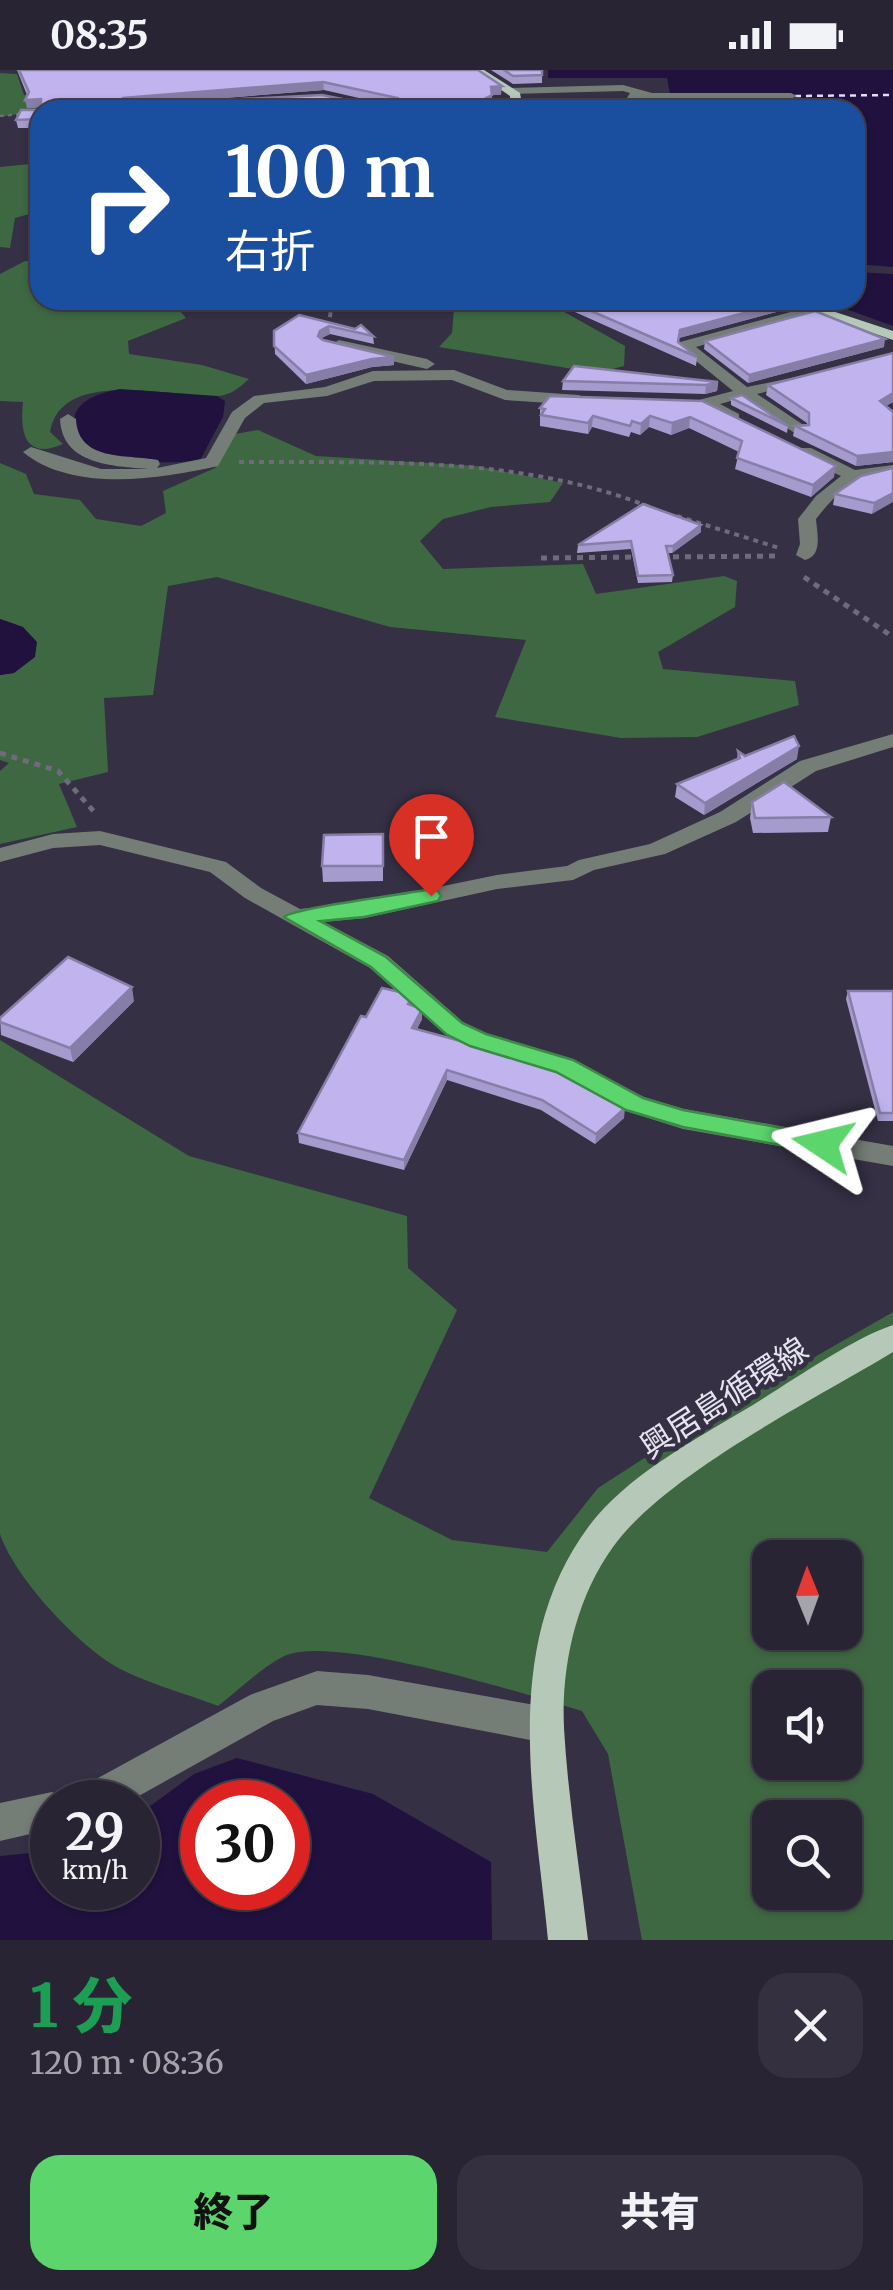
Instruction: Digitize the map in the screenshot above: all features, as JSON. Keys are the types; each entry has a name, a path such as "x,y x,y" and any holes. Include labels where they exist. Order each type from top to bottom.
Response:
{"main road":[{"path":"477,70 514,100"},
{"path":"814,310 893,336"},
{"name":"興居島循環線","path":"568,1940 546,1725 552,1647 574,1582 602,1535 638,1500 696,1455 893,1337"}],"street":[{"path":"488,80 509,74"},
{"path":"523,100 623,88 648,96 791,96"},
{"path":"646,100 648,96"},
{"path":"814,310 685,345 795,437 853,475"},
{"path":"329,342 420,362 504,395 590,400"},
{"path":"686,402 705,403 819,373"},
{"path":"30,452 82,473 118,478 187,468 212,462 238,415 260,398 327,391 373,376 454,375"},
{"path":"705,403 758,429"},
{"path":"68,418 66,431 74,445 90,455 187,468"},
{"path":"804,556 809,544 808,519 822,500 853,475 893,470"},
{"path":"295,917 364,910 497,882 573,873 657,849 740,810 808,766 893,740"},
{"path":"0,855 53,842 100,838 218,867 253,894 378,962 454,1028 478,1040 564,1066 635,1104 683,1118 893,1156"},
{"path":"132,1780 263,1707 317,1688 368,1692 546,1725"},
{"path":"0,1822 30,1816"}],"path":[{"path":"0,116 21,114"},
{"path":"212,462 392,465 548,474 622,492 657,510"},
{"path":"675,516 804,556"},
{"path":"541,558 804,556"},
{"path":"804,556 793,566 797,572 893,637"},
{"path":"0,753 58,770 98,816 100,838"}],"green space":[{"path":"0,73 17,74 24,95 35,94 37,100 30,100 30,112 0,117"},
{"path":"30,164 30,214 15,218 10,248 0,247 0,167"},
{"path":"30,261 30,310 179,310 186,318 128,341 129,354 202,365 249,379 221,396 95,392 74,399 58,412 50,432 63,444 40,449 32,446 24,433 23,402 0,401 0,274"},
{"path":"454,310 561,310 625,346 624,366 597,373 439,347 452,333"},
{"path":"258,430 316,456 476,466 563,483 550,502 491,507 443,519 420,541 443,569 583,564 596,594 724,576 737,581 735,607 658,652 663,669 795,681 799,705 697,737 621,738 495,717 526,640 390,627 217,577 168,586 153,695 104,698 108,772 59,784 77,827 0,844 0,771 9,763 0,760 0,675 14,673 23,627 0,619 0,463 26,474 34,494 80,500 96,519 141,526 166,513 163,491 215,468 235,434"},
{"path":"0,1040 189,1156 407,1216 408,1268 457,1310 369,1498 452,1540 547,1552 598,1488 689,1429 893,1312 893,1940 642,1940 608,1754 582,1711 388,1659 312,1651 279,1659 218,1706 134,1675 95,1652 31,1587 0,1534"}],"shaded area":[{"path":"548,70 893,70 893,267 865,265 865,100 671,100 667,78 548,78"},
{"path":"865,273 893,274 893,326 849,310 865,310"},
{"path":"120,389 217,396 225,401 223,417 200,460 128,460 106,455 86,443 74,423 78,409 92,398"},
{"path":"0,619 23,627 37,642 35,657 14,673 0,675"},
{"path":"237,1758 373,1794 491,1862 492,1940 0,1940 0,1856 30,1853 30,1910 160,1910 160,1799 180,1784 180,1910 310,1910 310,1780 186,1780"}],"building":[{"path":"19,70 478,70 502,86 491,87 492,95 482,100 400,100 323,82 121,100 25,100 29,92"},
{"path":"504,70 542,70 542,75 513,76"},
{"path":"322,95 348,100 222,100"},
{"path":"21,110 30,110 30,119 16,120"},
{"path":"589,310 755,310 680,330 678,342 697,357"},
{"path":"815,311 885,339 749,375 705,341"},
{"path":"299,315 355,329 361,325 373,336 329,326 318,336 394,357 306,375 274,346 274,331"},
{"path":"893,353 893,393 880,401 893,412 893,452 857,456 795,426 809,425 809,413 768,385"},
{"path":"574,366 718,382 706,385 563,381"},
{"path":"742,395 788,426 731,398"},
{"path":"550,396 702,401 836,466 813,485 737,458 742,441 690,417 672,423 650,416 641,424 632,421 630,426 593,416 588,423 541,415 545,409 540,408"},
{"path":"893,468 893,493 874,503 835,494 861,476"},
{"path":"643,504 701,525 673,546 666,546 673,575 638,576 631,541 578,545"},
{"path":"794,736 799,746 705,803 677,784 740,758 738,751 745,756"},
{"path":"784,782 831,817 755,818 752,802"},
{"path":"383,834 383,866 322,866 324,835"},
{"path":"68,957 132,987 70,1048 0,1022 0,1018"},
{"path":"382,988 404,993 411,999 408,1004 422,1009 412,1028 557,1067 625,1108 596,1134 542,1100 447,1070 404,1160 298,1133 361,1016 366,1017"},
{"path":"848,991 893,991 893,1113 880,1113"}],"ferry route":[{"path":"795,96 893,95"}],"route":[{"path":"431,896 364,910 295,917 378,962 454,1028 478,1040 564,1066 635,1104 683,1118 823,1144"}]}
